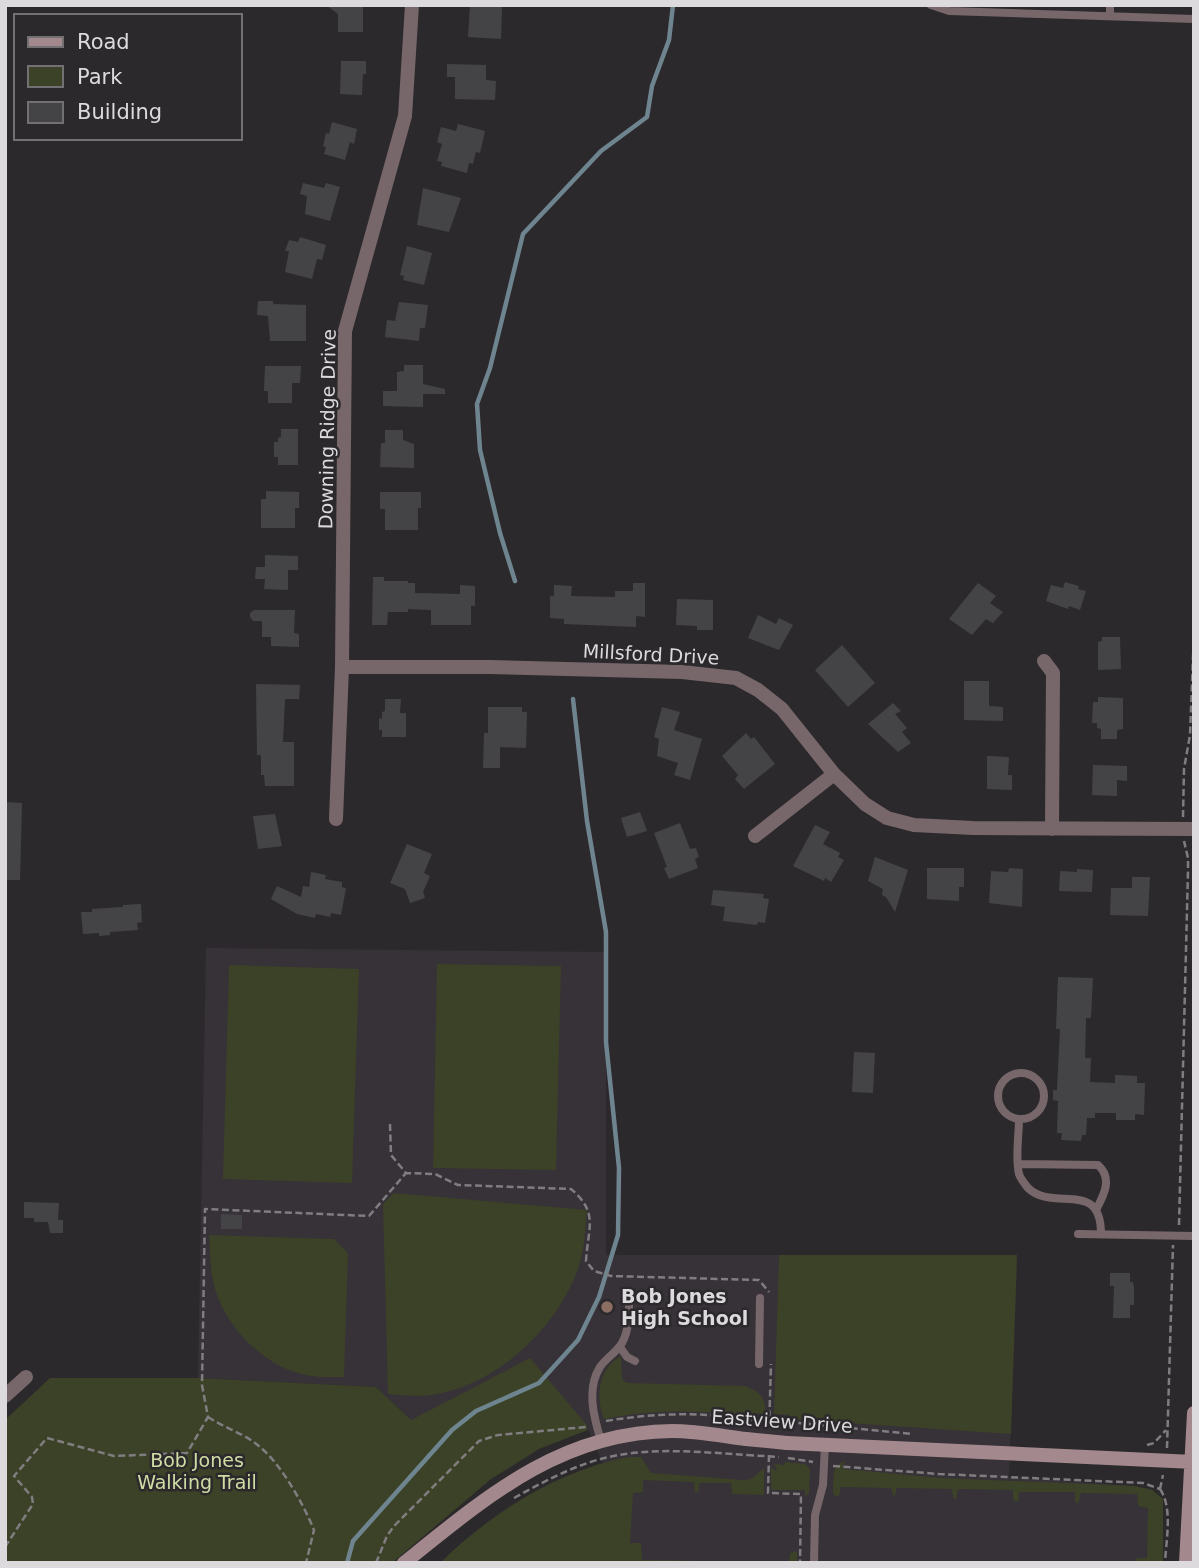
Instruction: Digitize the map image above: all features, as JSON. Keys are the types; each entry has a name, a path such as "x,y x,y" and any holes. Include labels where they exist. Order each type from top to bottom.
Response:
{"street":[{"name":"Downing Ridge Drive","path":"336,819 342,667 345,331 405,116 412,5"},
{"path":"1044,661 1053,673 1052,829"},
{"name":"Millsford Drive","path":"342,667 490,667 682,672 736,678 758,690 782,709 834,774 865,804 887,818 914,825 1194,829"},
{"path":"755,836 834,774"},
{"path":"5,1396 26,1377"},
{"path":"1186,1563 1194,1413"},
{"name":"Eastview Drive","path":"404,1563 466,1513 538,1465 565,1452 641,1433 674,1431 746,1439 786,1450 825,1445 1193,1462"}],"lane":[{"path":"932,5 949,10 1194,19"},
{"path":"1110,5 1110,16"},
{"path":"1023,1073 1037,1079 1044,1091 1044,1098 1038,1111 1019,1119 1011,1116 1000,1105 999,1090 1008,1077 1023,1073"},
{"path":"1019,1119 1019,1174 1023,1182 1043,1198 1085,1200 1096,1210 1101,1234"},
{"path":"1019,1164 1098,1165 1105,1174 1106,1187 1096,1210"},
{"path":"1078,1234 1194,1236"},
{"path":"601,1441 594,1415 592,1389 598,1369 611,1353 621,1347 629,1325 629,1296"},
{"path":"759,1364 760,1298"},
{"path":"621,1347 627,1357 635,1362"},
{"path":"814,1563 815,1515 823,1485 825,1445"}],"path":[{"path":"1183,816 1184,769 1190,735 1194,631"},
{"path":"1147,1445 1154,1443 1167,1429 1173,1245 1180,1221 1188,884 1188,858 1184,844"},
{"path":"390,1124 391,1155 407,1173 435,1174 458,1185 571,1189 583,1199 590,1211 586,1261 594,1271 611,1276 759,1280 767,1287 772,1299"},
{"path":"5,1547 33,1504 32,1497 13,1476 47,1438 114,1456 187,1453 208,1417 202,1385 205,1209 369,1216 407,1173"},
{"path":"769,1440 771,1361"},
{"path":"208,1417 260,1446 295,1491 314,1530 306,1563"},
{"path":"749,1419 918,1434"},
{"path":"508,1502 552,1477 598,1460 641,1453 682,1451 747,1455 786,1450 824,1464 939,1474 1143,1483 1160,1489 1164,1495 1167,1508 1165,1563"},
{"path":"769,1453 768,1493 801,1493 800,1563"}],"shaded area":[{"name":"Bob Jones High School","path":"206,948 606,952 606,1255 1017,1255 1009,1477 1135,1486 1152,1490 1160,1501 1161,1563 446,1563 605,1469 586,1424 411,1420 376,1387 198,1378"}],"green space":[{"path":"437,964 561,966 556,1170 433,1168"},
{"path":"229,965 359,969 352,1183 223,1179"},
{"path":"394,1193 587,1210 580,1263 558,1309 523,1349 502,1366 456,1389 425,1396 388,1394 383,1204"},
{"path":"209,1235 334,1239 348,1253 344,1377 315,1377 291,1371 262,1355 238,1332 215,1289"},
{"path":"779,1255 1017,1255 1011,1434 789,1419 789,1415 774,1414"},
{"path":"621,1356 622,1379 627,1383 745,1386 761,1396 765,1414 749,1413 749,1416 640,1413 604,1419 600,1384 607,1368"},
{"name":"Bob Jones Walking Trail","path":"530,1358 586,1424 588,1430 539,1449 491,1479 392,1563 5,1563 5,1420 50,1378 198,1378 376,1387 411,1420"},
{"path":"628,1457 641,1457 651,1473 743,1480 751,1479 764,1468 764,1495 732,1494 731,1483 699,1483 699,1491 695,1493 694,1482 643,1480 643,1492 633,1493 630,1543 641,1543 642,1560 789,1562 790,1553 797,1551 797,1563 440,1563 481,1527 527,1496 576,1472"},
{"path":"847,1461 843,1464 844,1469 941,1478 1135,1486 1152,1490 1163,1499 1163,1563 1135,1563 1137,1558 1147,1558 1148,1508 1138,1506 1137,1494 1081,1493 1078,1504 1075,1501 1075,1492 1019,1492 1019,1500 1016,1502 1013,1499 1013,1490 958,1489 956,1500 953,1498 952,1489 897,1488 894,1498 891,1488 841,1487 839,1496 835,1496 835,1469"},
{"path":"785,1462 805,1464 810,1469 809,1493 805,1497 805,1490 771,1490 771,1466 775,1471 777,1469 774,1464 785,1465"}],"building":[{"path":"326,5 363,5 363,32 338,32 338,14"},
{"path":"470,5 502,5 501,39 468,37"},
{"path":"341,61 366,61 362,95 340,94"},
{"path":"447,64 486,65 486,80 496,81 495,100 455,99 455,77 447,77"},
{"path":"332,122 357,129 354,144 350,142 345,160 324,154 326,133 329,134"},
{"path":"458,124 485,131 480,153 476,152 473,164 469,163 467,173 441,166 442,162 437,161 442,144 437,142 441,127 456,131"},
{"path":"303,183 324,188 326,183 340,187 330,221 305,214 307,196 300,194"},
{"path":"423,188 461,198 449,232 417,225"},
{"path":"300,237 326,245 322,260 317,259 312,279 285,272 289,251 285,251 289,240 298,242"},
{"path":"407,246 432,253 424,285 403,280 404,276 400,275"},
{"path":"258,301 306,305 306,341 270,341 268,316 257,315"},
{"path":"399,302 428,305 425,328 420,328 419,341 385,337 387,320 395,321"},
{"path":"404,365 423,365 423,384 445,389 445,394 423,394 423,407 383,406 383,391 397,391 397,372 404,371"},
{"path":"265,366 301,366 300,383 292,383 292,403 268,403 268,391 264,391"},
{"path":"281,429 298,429 298,465 278,465 278,457 274,457 274,442 278,442 281,437"},
{"path":"385,430 403,430 403,440 414,444 414,468 380,467 381,443 385,443"},
{"path":"266,491 299,492 299,508 295,508 295,528 261,528 261,499 266,499"},
{"path":"380,492 421,492 418,530 385,530 385,509 380,509"},
{"path":"265,555 298,556 298,570 288,570 288,590 264,589 265,579 255,579 256,567 265,567"},
{"path":"373,577 384,577 384,581 415,583 415,593 460,594 460,585 475,586 471,625 431,625 431,610 408,609 408,612 388,612 387,625 372,625"},
{"path":"1065,582 1086,591 1080,610 1069,606 1068,609 1046,601 1051,585 1063,588"},
{"path":"633,583 645,583 645,617 636,616 636,627 564,624 564,619 550,618 550,596 554,596 554,585 572,586 571,596 615,597 615,591 633,591"},
{"path":"978,583 996,596 990,603 1003,612 993,623 986,619 972,635 949,619"},
{"path":"677,599 713,600 713,630 697,630 697,626 676,625"},
{"path":"254,610 295,610 294,633 299,634 299,647 271,646 271,637 262,637 262,621 253,621 250,617"},
{"path":"758,615 776,624 779,618 793,625 779,650 748,638"},
{"path":"1102,637 1120,637 1121,669 1098,670 1098,642 1102,641"},
{"path":"842,645 875,683 848,707 815,670"},
{"path":"964,681 989,681 989,706 1003,707 1003,721 964,720"},
{"path":"256,684 300,685 299,699 285,699 283,742 294,742 294,786 265,786 264,775 261,775 261,755 257,755"},
{"path":"1098,697 1123,698 1123,729 1117,730 1117,739 1101,739 1101,729 1097,728 1097,723 1092,723 1093,702 1098,702"},
{"path":"385,699 401,699 400,713 406,713 406,737 382,737 379,718 382,719 382,712 385,711"},
{"path":"893,703 901,711 895,714 907,728 902,732 911,743 898,752 868,724"},
{"path":"488,707 522,707 522,712 527,712 526,748 500,747 500,768 483,768 484,733 488,733"},
{"path":"662,707 680,712 674,730 702,739 690,780 674,775 678,763 657,756 659,739 654,737"},
{"path":"746,733 751,739 754,737 775,764 744,789 735,779 738,775 722,756"},
{"path":"987,756 1009,757 1008,775 1012,775 1012,790 987,789"},
{"path":"1093,765 1127,766 1127,781 1117,780 1117,796 1092,795"},
{"path":"5,802 22,803 20,880 5,880"},
{"path":"640,812 647,831 627,837 621,818"},
{"path":"275,814 282,846 258,849 253,816"},
{"path":"680,823 690,849 696,848 698,868 669,879 654,833"},
{"path":"815,825 830,832 823,844 840,853 838,857 844,860 831,882 793,866"},
{"path":"407,844 432,854 424,873 430,876 423,892 425,898 410,903 405,889 390,883"},
{"path":"875,857 908,870 895,912 882,895 883,889 868,881"},
{"path":"927,868 964,868 964,887 959,887 959,901 927,899"},
{"path":"1009,868 1023,869 1022,907 989,903 991,871 1008,872"},
{"path":"1077,869 1093,870 1092,892 1059,891 1060,871 1077,872"},
{"path":"311,872 326,875 325,879 342,882 342,887 346,888 341,915 331,913 330,917 316,914 315,918 297,914 271,899 277,886 301,897 303,886 309,887"},
{"path":"1132,877 1150,877 1148,916 1110,915 1111,888 1132,888"},
{"path":"713,890 764,894 763,898 769,899 765,923 758,922 757,925 723,921 725,907 711,905"},
{"path":"141,904 142,922 137,923 138,930 110,932 110,935 99,936 99,933 83,934 81,912"},
{"path":"1058,977 1093,978 1091,1018 1086,1018 1085,1058 1091,1058 1090,1082 1115,1083 1115,1075 1137,1076 1137,1083 1145,1083 1144,1115 1135,1114 1135,1120 1116,1120 1116,1113 1095,1113 1095,1118 1087,1118 1086,1135 1082,1135 1081,1141 1061,1140 1062,1133 1057,1133 1058,1101 1053,1100 1053,1090 1057,1090 1060,1029 1056,1029"},
{"path":"854,1052 875,1053 873,1093 852,1092"},
{"path":"24,1202 59,1203 58,1220 63,1220 63,1233 50,1233 48,1222 34,1222 34,1218 24,1218"},
{"path":"221,1214 242,1215 242,1229 221,1229"},
{"path":"1110,1273 1130,1273 1130,1282 1133,1282 1134,1287 1134,1305 1130,1305 1130,1318 1113,1318 1114,1286 1110,1286"}],"waterway":[{"path":"515,581 500,533 480,450 477,404 490,368 523,234 601,151 647,117 652,86 669,40 673,5"},
{"path":"347,1563 353,1541 452,1430 476,1411 539,1383 578,1340 599,1297 618,1235 619,1168 606,1042 606,932 587,821 573,699"}],"place":[{"name":"Bob Jones High School","path":"607,1307"}]}
